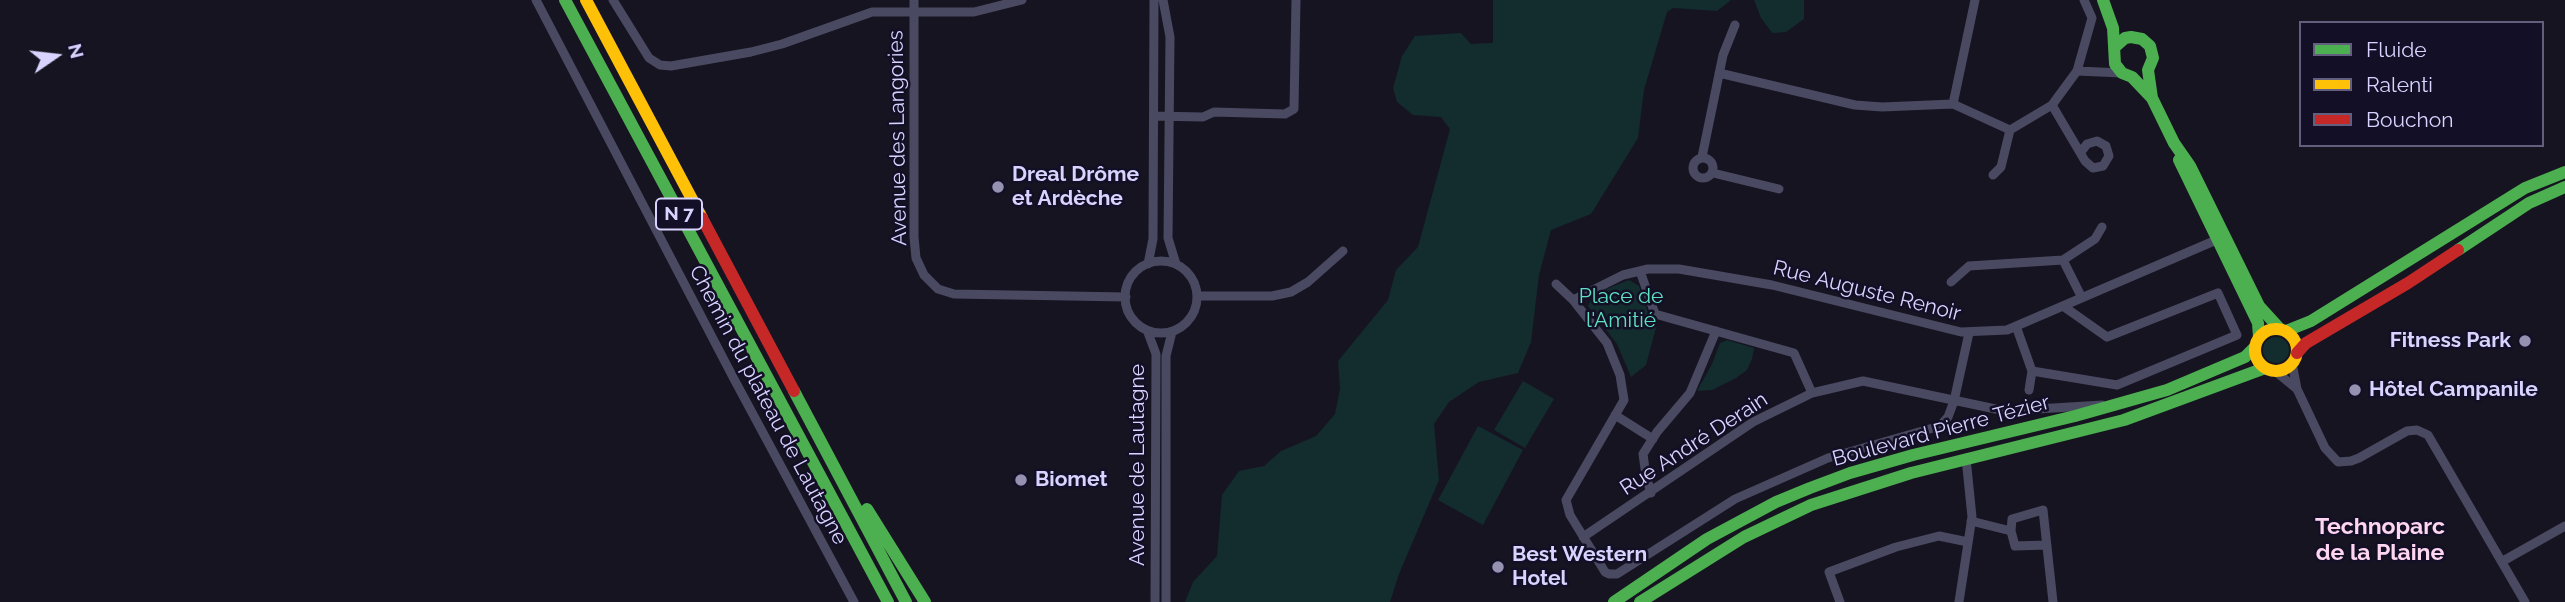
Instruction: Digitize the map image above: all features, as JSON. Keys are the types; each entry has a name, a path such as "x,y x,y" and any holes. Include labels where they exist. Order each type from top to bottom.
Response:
{"main road":[{"name":"N 7","path":"565,0 888,602"},
{"name":"N 7","path":"586,0 906,602"},
{"path":"2103,0 2110,15 2131,37"},
{"path":"2110,15 2114,52 2127,75 2152,98"},
{"path":"2114,52 2125,38 2142,39 2150,46 2153,58 2148,70 2152,98 2174,143 2190,166 2258,323 2255,356 2270,370 2287,368 2306,343 2408,282 2529,203 2565,187"},
{"path":"2127,75 2148,70"},
{"path":"2257,342 2264,332 2283,330 2311,321 2517,193 2565,172"},
{"path":"2220,238 2259,306 2295,341 2294,358"},
{"name":"Boulevard Pierre Tézier","path":"1614,602 1707,539 1776,502 1850,473 2118,405 2197,379 2245,357 2257,342"},
{"path":"772,351 925,602"},
{"name":"Boulevard Pierre Tézier","path":"1640,602 1732,544 1783,517 1857,489 1966,458 2124,420 2270,370"},
{"path":"827,486 877,602"}],"street":[{"name":"Chemin du plateau de Lautagne","path":"536,0 854,602"},
{"path":"613,0 649,58 660,65 671,66 782,44 872,12 974,12 1022,0"},
{"name":"Avenue des Langories","path":"914,0 914,237 916,258 924,275 938,289 954,294 1126,297"},
{"path":"1148,264 1153,239 1154,0"},
{"path":"1163,0 1170,37 1168,238 1176,264"},
{"path":"1154,116 1203,117 1213,112 1285,114 1294,109 1296,0"},
{"path":"1953,104 1975,0"},
{"path":"1993,175 2001,167 2010,130 2052,105 2077,71 2092,18 2084,0"},
{"path":"1702,158 1719,73 1735,26"},
{"path":"2090,73 2104,68 2114,52"},
{"path":"2077,71 2127,75"},
{"path":"1719,73 1855,105 1882,107 1953,104 2010,130"},
{"path":"2052,105 2081,152"},
{"path":"1713,173 1710,160 1702,158 1695,161 1693,169 1697,176 1704,178 1713,173 1779,189"},
{"path":"1951,282 1969,266 2063,260 2095,239 2102,227"},
{"name":"Rue Auguste Renoir","path":"1573,300 1623,275 1640,271 1679,270 1772,285 1969,333 2007,330 2220,238"},
{"path":"1197,296 1272,296 1291,292 1308,282 1343,251"},
{"path":"2063,260 2082,298"},
{"path":"1148,264 1176,264 1189,274 1196,288 1197,296 1191,318 1172,331 1164,333 1147,330 1131,317 1126,297 1129,281 1148,264"},
{"path":"1640,271 1655,314 1794,353 1812,393"},
{"path":"1556,284 1573,300 1607,342 1620,376 1624,400 1566,500 1570,515 1605,572 1617,573 1735,499 1828,458 1940,426 1948,417 1954,401 1969,333"},
{"path":"2032,371 2117,385 2238,335 2218,293 2107,337 2063,306"},
{"path":"2016,326 2032,371 2029,390"},
{"name":"Avenue de Lautagne","path":"1147,330 1156,354 1155,602"},
{"name":"Avenue de Lautagne","path":"1166,602 1166,356 1172,331"},
{"path":"1651,493 1643,454 1690,393 1716,331"},
{"path":"2294,358 2297,388 2325,448 2338,461 2359,458 2407,431 2417,429 2428,435 2525,602"},
{"path":"2270,370 2297,388"},
{"name":"Rue André Derain","path":"1583,537 1753,422 1812,393 1863,380 2005,411 2091,404 2118,405"},
{"path":"1615,415 1653,439"},
{"path":"1959,602 1971,521 1966,458"},
{"path":"2048,545 2015,546 2011,531 2012,519 2043,510 2048,545 2053,602"},
{"path":"1971,521 2011,531"},
{"path":"2503,561 2565,526"},
{"path":"1840,602 1829,572 1896,547 1939,536 1968,542"}],"green space":[{"path":"1493,0 1731,0 1717,11 1673,8 1667,12 1644,90 1638,138 1591,214 1551,230 1539,275 1531,342 1518,373 1479,382 1449,402 1434,424 1439,480 1390,602 1185,602 1193,582 1217,556 1222,495 1239,471 1264,466 1281,451 1316,436 1335,414 1340,389 1338,361 1388,300 1396,270 1418,247 1450,129 1441,117 1413,115 1397,102 1393,88 1402,56 1415,36 1461,33 1471,44 1493,43"},
{"path":"1754,0 1804,0 1804,19 1786,32 1772,33 1761,18"},
{"name":"Place de l'Amitié","path":"1629,280 1639,286 1650,319 1657,324 1646,365 1631,377 1617,344 1588,306 1594,294"},
{"path":"2276,337 2285,341 2289,350 2285,359 2276,363 2267,359 2263,350 2267,341"},
{"path":"1727,340 1754,348 1747,370 1712,390 1697,391 1720,343"},
{"path":"1523,381 1554,399 1525,448 1494,430"},
{"path":"1478,426 1523,450 1483,525 1438,500"}],"traffic: fast":[{"path":"565,0 888,602"},
{"path":"2103,0 2113,28 2115,64 2152,98"},
{"path":"2116,46 2125,38 2131,37 2142,39 2150,46 2153,58 2148,70 2152,98 2174,143 2190,166 2259,306 2280,329"},
{"path":"2179,160 2258,323 2259,337"},
{"path":"2286,331 2311,321 2525,188 2565,172"},
{"path":"2458,250 2529,203 2565,187"},
{"path":"1614,602 1707,539 1776,502 1810,488 1913,455 2075,416 2167,390 2245,357 2255,347"},
{"path":"1640,602 1744,537 1811,505 1911,473 2124,420 2265,368"},
{"path":"794,391 906,602"},
{"path":"867,509 925,602"}],"traffic: slow":[{"path":"586,0 702,218"},
{"path":"2276,329 2291,335 2297,350 2291,365 2276,371 2261,365 2255,350 2261,335 2276,329"}],"traffic: jam":[{"path":"702,218 794,391"},
{"path":"2297,353 2306,343 2458,250"}],"place":[{"name":"Dreal Drôme et Ardèche","path":"998,187"},
{"name":"Fitness Park","path":"2525,341"},
{"name":"Hôtel Campanile","path":"2355,390"},
{"name":"Biomet","path":"1021,480"},
{"name":"Best Western Hotel","path":"1498,567"}],"district":[{"name":"Technoparc de la Plaine","path":"2380,540"}]}
